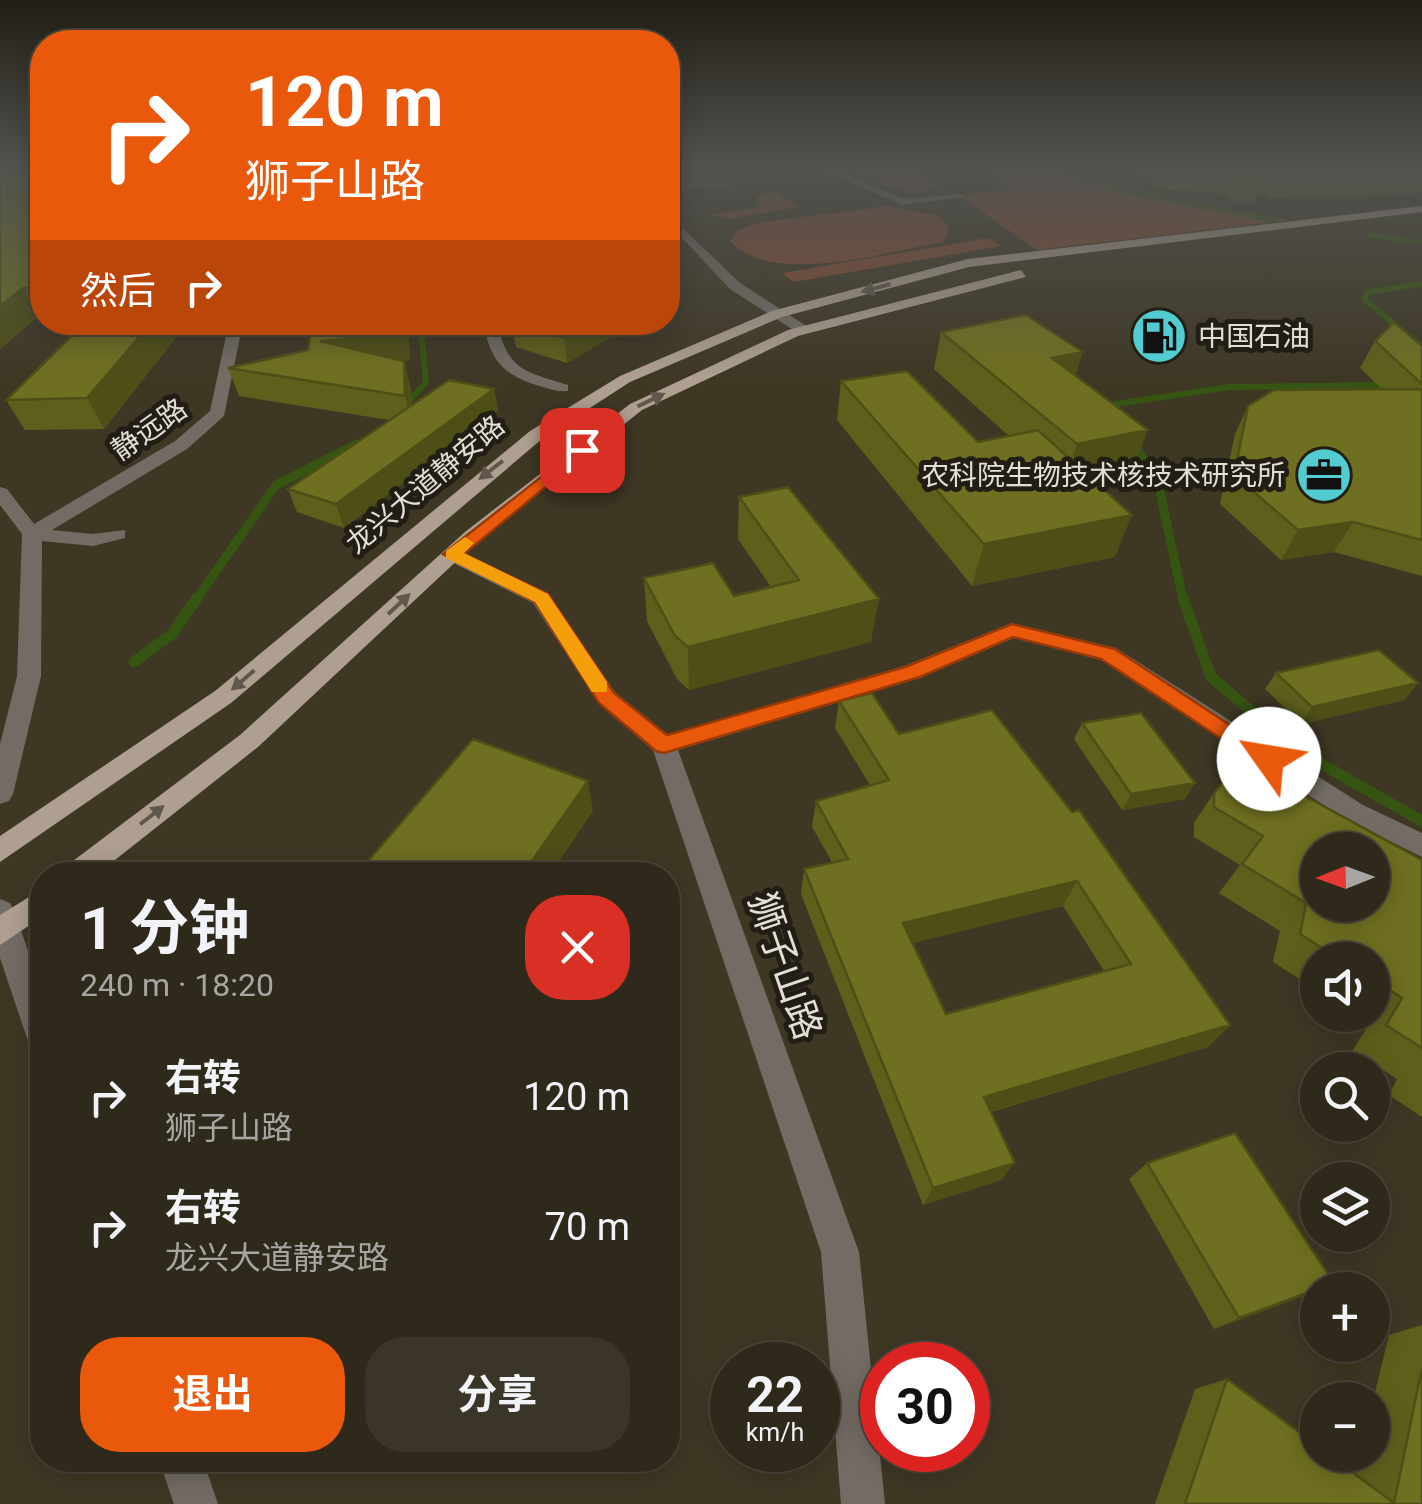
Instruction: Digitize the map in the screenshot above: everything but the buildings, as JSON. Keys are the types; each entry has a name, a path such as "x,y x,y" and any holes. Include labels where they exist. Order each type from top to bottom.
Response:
{"main road":[{"name":"龙兴大道静安路","path":"0,850 223,697 536,435 626,378 777,314 968,264 1189,237"},
{"path":"92,862 249,740 452,554 636,406 803,330 994,277 1304,237"},
{"path":"2,924 30,907"}],"street":[{"path":"689,237 736,286 803,330"},
{"name":"静远路","path":"32,534 181,446 218,413 232,386 235,335"},
{"path":"492,335 496,356 506,368 562,388"},
{"path":"0,493 32,534 29,676 0,794"},
{"path":"32,534 94,540 118,534"},
{"path":"452,554 542,598 606,698 664,745 912,672 1012,630 1108,654 1354,812 1422,846"},
{"name":"狮子山路","path":"664,745 840,1252 863,1504"},
{"path":"2,924 30,1004"},
{"path":"185,1472 196,1504"}],"shaded area":[{"path":"733,237 946,237 944,242 863,258 802,264 749,255 730,241"},
{"path":"1019,237 1144,237 1037,250"},
{"path":"988,238 1002,246 793,282 782,273"}],"waterway":[{"path":"1384,237 1422,243"},
{"path":"1422,284 1368,292 1364,299 1422,347"},
{"path":"402,409 426,382 421,335"},
{"path":"1118,419 1116,404 1229,387 1390,385"},
{"path":"1133,443 1158,482 1183,600"},
{"path":"196,600 276,485 357,444"},
{"path":"134,662 172,634 197,598"},
{"path":"1183,598 1211,677 1300,752 1422,821"}],"slow traffic":[{"path":"465,543 452,554 542,598 600,687"}],"place":[{"name":"中国石油","path":"1159,336"},
{"name":"农科院生物技术核技术研究所","path":"1324,475"}],"route":[{"path":"582,450 452,554 542,598 606,698 664,745 799,702 912,672 1012,630 1108,654 1269,759"}]}
